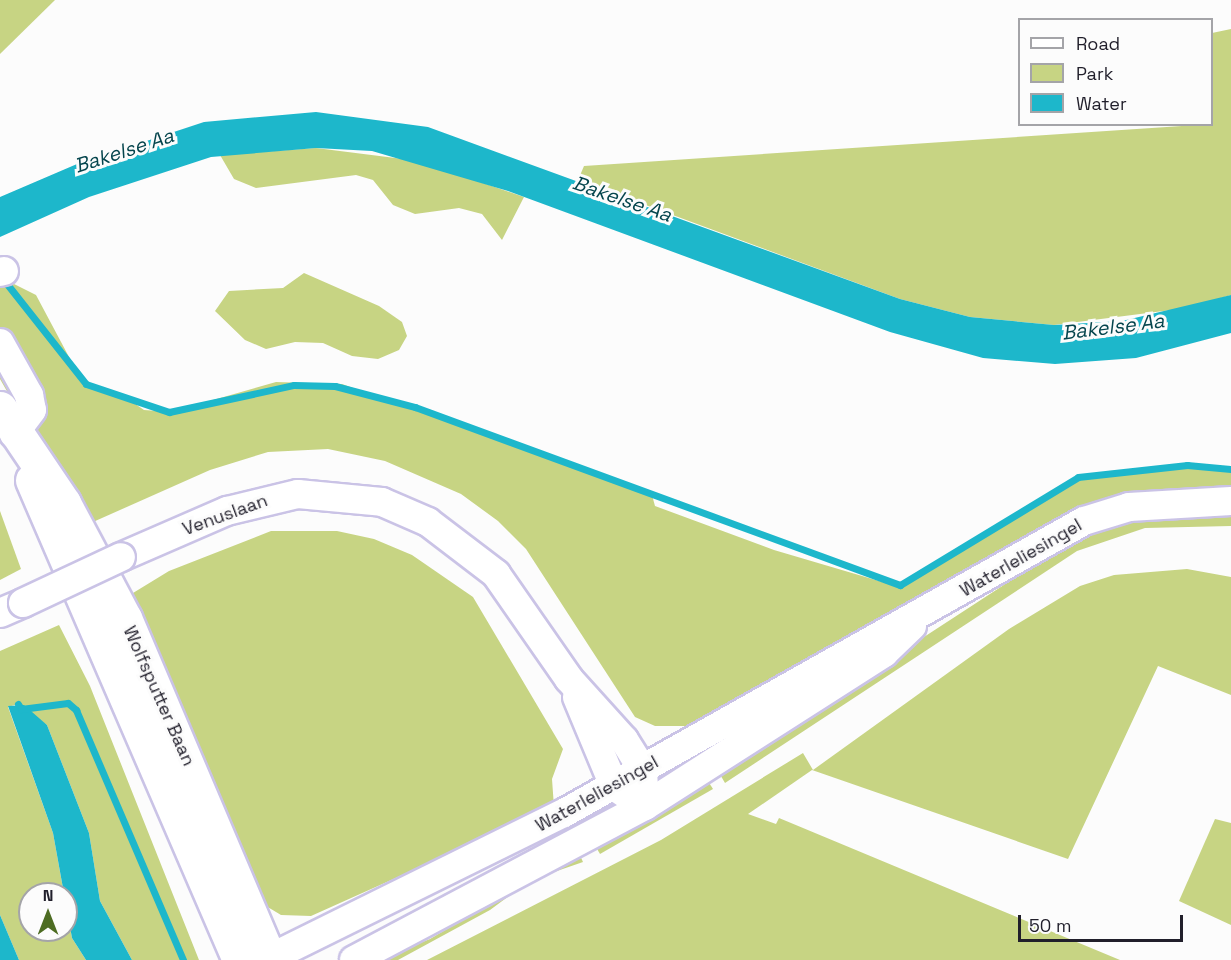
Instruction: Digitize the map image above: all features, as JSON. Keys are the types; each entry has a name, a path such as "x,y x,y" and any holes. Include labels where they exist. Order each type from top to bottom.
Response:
{"main road":[{"name":"Wolfsputter Baan","path":"12,430 43,513 261,959"}],"street":[{"path":"0,343 29,395 32,410 12,430"},
{"name":"Venuslaan","path":"11,608 121,557 270,498 339,495 382,502 455,539 496,574 569,679 624,740 643,770 645,806"},
{"name":"Waterleliesingel","path":"261,959 614,786 807,672 922,616 1084,521 1129,507 1231,501"},
{"name":"Waterleliesingel","path":"354,960 645,806 884,653 922,616"},
{"name":"Venuslaan","path":"569,679 614,786"},
{"path":"614,786 645,806"}],"green space":[{"path":"0,0 55,0 0,54"},
{"path":"1231,29 1231,295 1187,308 1054,325 970,317 900,299 578,180 584,166 1182,126 1213,126 1213,33"},
{"path":"316,148 419,161 524,197 502,240 482,214 459,208 415,214 393,205 373,180 356,175 256,188 234,179 220,155"},
{"path":"304,273 379,306 402,322 407,336 399,350 378,359 352,356 323,343 295,342 266,349 245,340 215,311 229,291 283,288"},
{"path":"0,277 36,295 85,387 128,399 144,410 171,412 276,382 342,384 652,495 655,506 774,550 896,586 1067,484 1108,471 1231,467 1231,489 1141,493 694,734 684,726 655,726 635,717 526,549 498,521 461,494 385,461 328,449 268,452 210,470 84,526 0,379"},
{"path":"0,511 21,569 0,580"},
{"path":"1231,514 1231,526 1145,528 1077,551 725,783 718,771 1070,542 1139,517"},
{"path":"271,531 337,531 374,539 412,555 473,597 563,749 552,779 554,807 311,916 281,915 266,906 248,879 132,613 133,593 169,571"},
{"path":"1187,569 1231,577 1231,695 1158,666 1068,859 812,770 748,814 776,824 779,818 1120,960 427,960 661,840 803,753 813,770 1009,629 1080,586 1114,575"},
{"path":"59,625 90,686 199,960 132,960 100,901 89,833 47,725 18,704 8,707 53,833 62,882 18,882 18,942 75,942 86,960 19,960 0,915 0,651"},
{"path":"706,778 713,789 600,854 593,842"},
{"path":"1215,819 1231,823 1231,925 1179,901"},
{"path":"578,851 583,862 531,880 490,910 398,960 376,960 430,939"}],"water":[{"name":"Bakelse Aa","path":"316,112 428,127 900,299 970,317 1054,325 1122,321 1231,295 1231,333 1136,358 1055,364 983,358 890,332 508,191 372,151 316,148 211,157 89,197 0,237 0,197 77,164 204,122"},
{"path":"24,705 47,725 89,833 100,901 132,960 86,960 75,942 78,942 78,882 62,882 53,833 8,706"},
{"path":"0,915 19,960 0,960"}],"waterway":[{"path":"7,284 86,384 169,412 294,385 335,386 415,407 900,585 1078,477 1187,465 1231,469"},
{"path":"18,704 21,709 68,703 76,710 183,960"}]}
